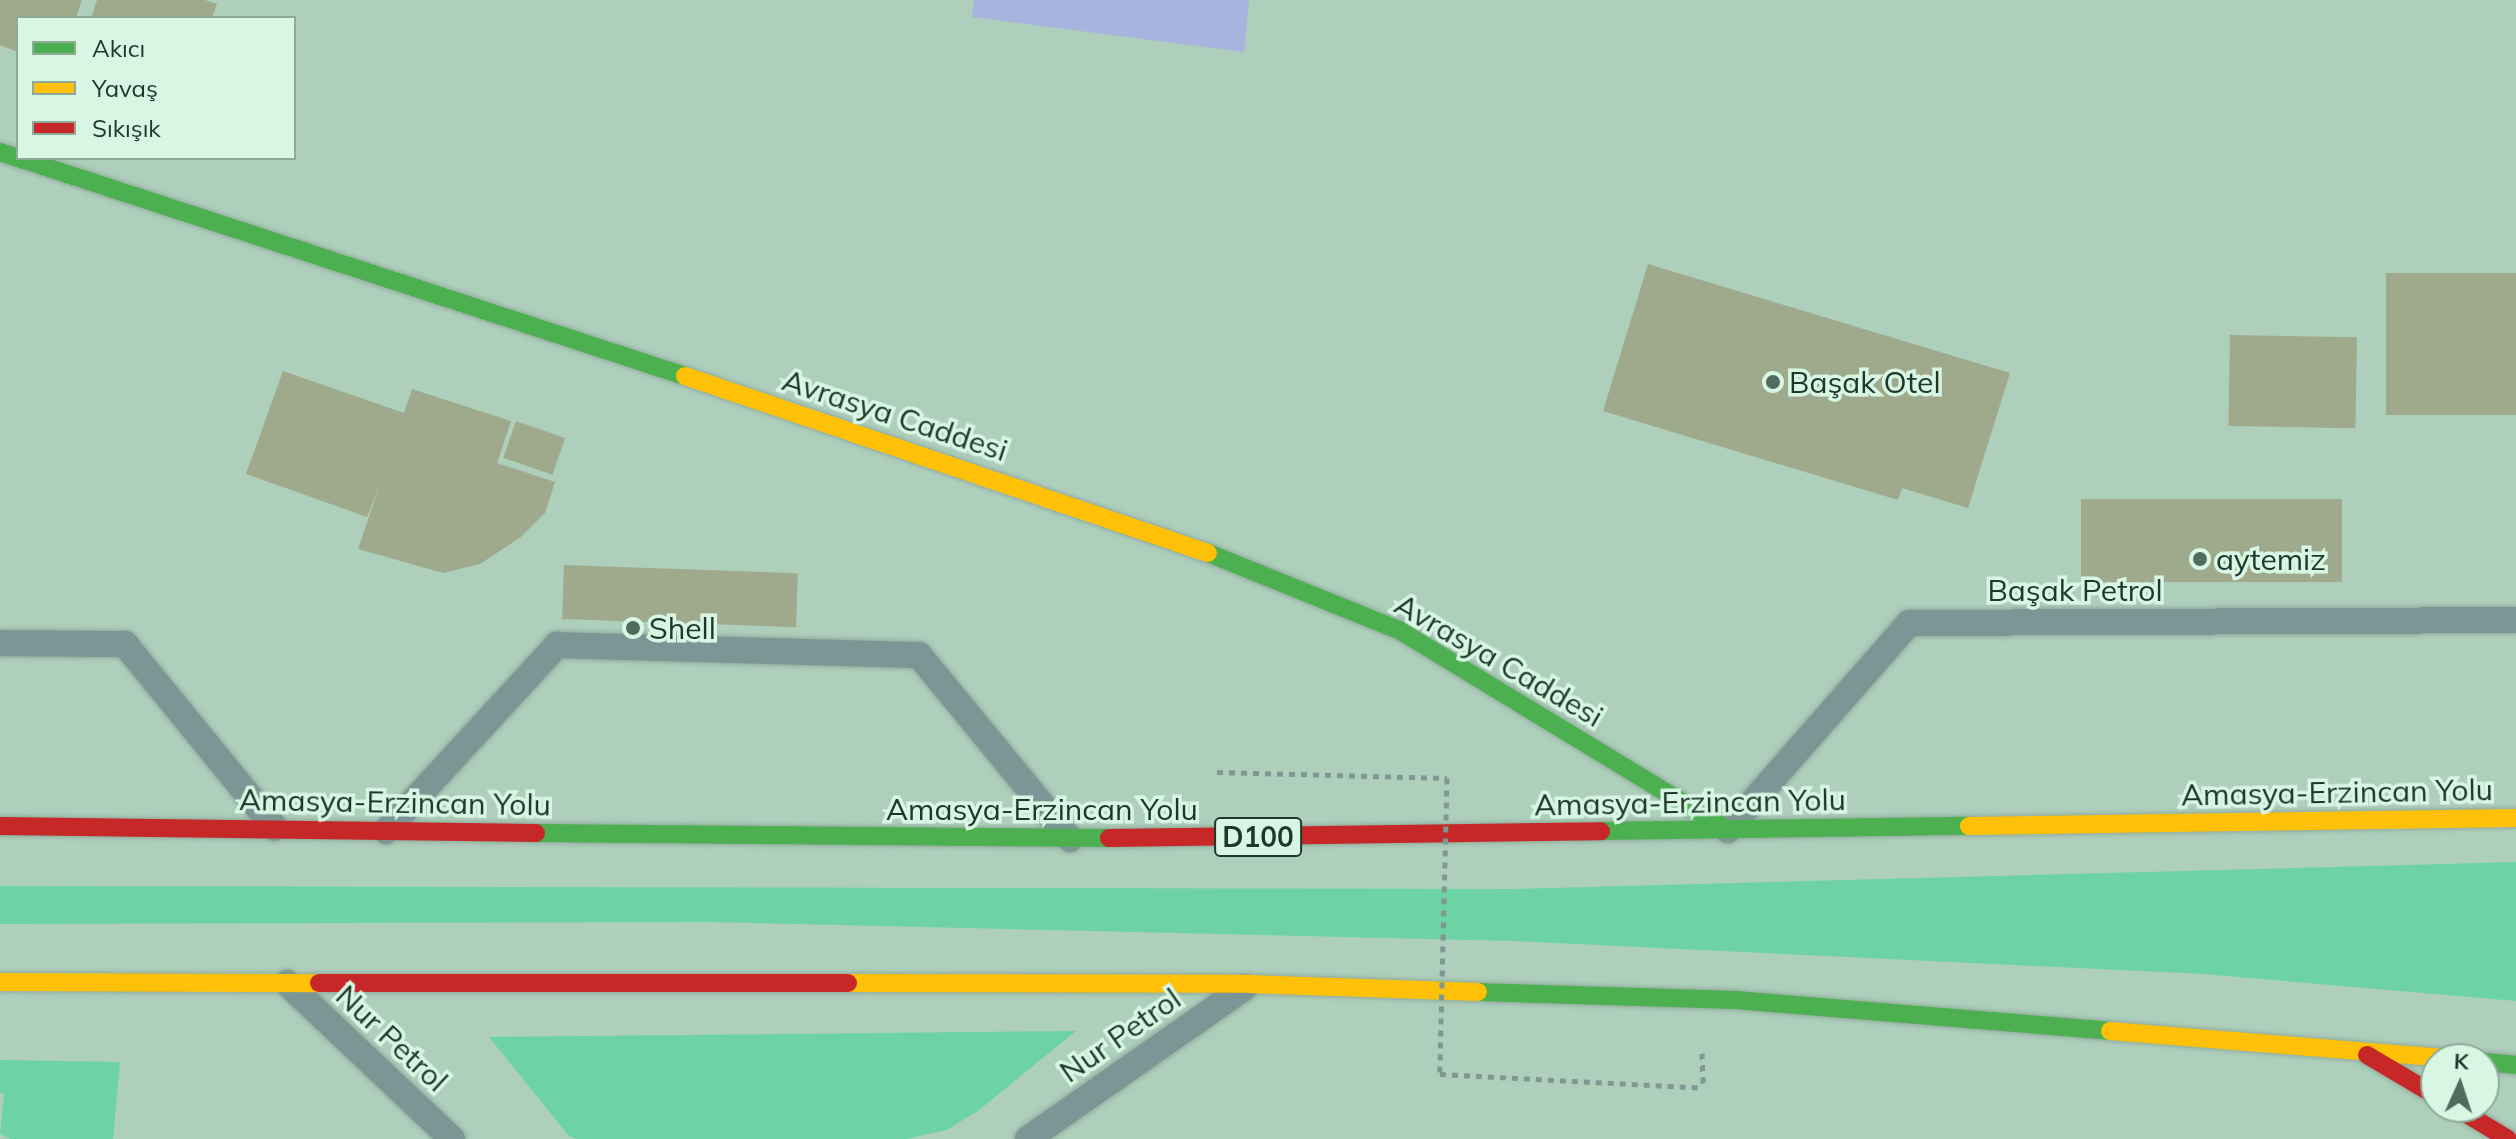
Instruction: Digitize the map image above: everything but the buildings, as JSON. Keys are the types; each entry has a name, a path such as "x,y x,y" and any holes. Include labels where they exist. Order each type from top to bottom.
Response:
{"main road":[{"name":"Avrasya Caddesi","path":"24,160 1032,490 1258,571 1411,637 1728,830"},
{"name":"Amasya-Erzincan Yolu","path":"0,826 1070,839 2516,818"},
{"path":"0,982 1249,984 1735,1000 2420,1055"},
{"path":"2355,1048 2420,1087"},
{"path":"2482,1123 2508,1139"}],"lane":[{"name":"Başak Petrol","path":"1728,830 1909,623 2516,620"},
{"path":"0,643 125,644 275,828"},
{"path":"386,831 557,645 919,655 1070,839"},
{"name":"Nur Petrol","path":"287,983 452,1139"},
{"name":"Nur Petrol","path":"1028,1139 1249,984"}],"path":[{"path":"1217,772 1447,778 1440,1074 1703,1088"}],"green space":[{"path":"2516,862 2516,1001 2203,974 1513,941 706,922 0,924 0,886 1513,889"},
{"path":"1076,1031 979,1110 947,1130 906,1139 577,1139 569,1136 489,1037"},
{"path":"0,1060 120,1062 113,1139 11,1139 0,1134 4,1094 0,1093"}],"water":[{"path":"974,0 1249,0 1244,52 972,17"}],"traffic: fast":[{"path":"0,152 16,157"},
{"path":"24,160 685,376"},
{"path":"1208,553 1399,630 1728,830"},
{"path":"1601,831 1969,826"},
{"path":"536,833 1109,838"},
{"path":"1478,992 1735,1000 2110,1031"},
{"path":"2500,1064 2516,1065"}],"traffic: slow":[{"path":"685,376 1208,553"},
{"path":"1969,826 2516,818"},
{"path":"0,982 319,983"},
{"path":"848,983 1249,984 1478,992"},
{"path":"2110,1031 2420,1056"}],"traffic: jam":[{"path":"0,826 536,833"},
{"path":"1109,838 1601,831"},
{"path":"319,983 848,983"},
{"path":"2367,1055 2420,1086"},
{"path":"2482,1123 2508,1139"}],"place":[{"name":"Başak Otel","path":"1773,382"},
{"name":"aytemiz","path":"2200,559"},
{"name":"Shell","path":"633,628"}]}
